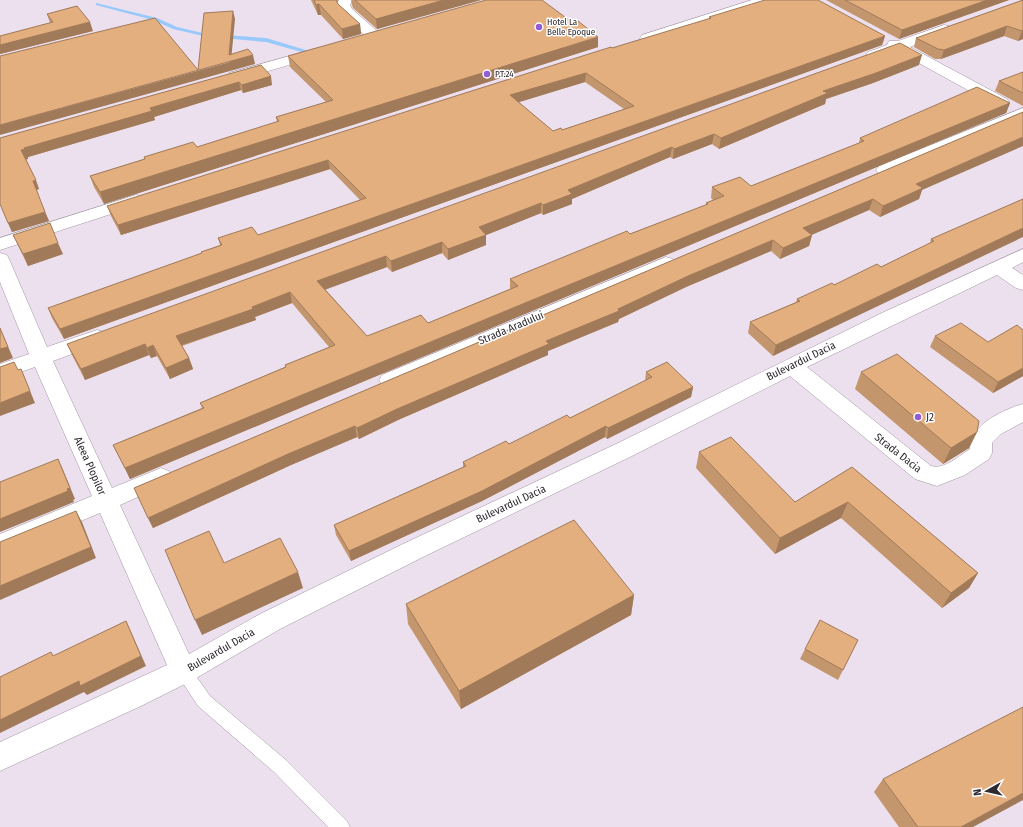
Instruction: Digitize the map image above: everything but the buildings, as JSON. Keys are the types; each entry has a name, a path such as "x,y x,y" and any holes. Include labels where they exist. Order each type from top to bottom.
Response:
{"street":[{"path":"346,0 343,5 346,11 368,38 389,32"},
{"path":"631,43 766,0"},
{"path":"857,61 891,42 954,26"},
{"path":"891,42 1022,113"},
{"path":"218,80 334,48"},
{"path":"870,177 1022,113"},
{"path":"0,244 148,197"},
{"name":"Bulevardul Dacia","path":"0,757 183,672 279,618 421,547 624,450 792,366 1023,255"},
{"name":"Strada Aradului","path":"372,387 683,256"},
{"name":"Aleea Plopilor","path":"0,259 41,357 183,672"},
{"path":"998,267 1023,284"},
{"path":"0,372 114,331"},
{"name":"Strada Dacia","path":"792,366 923,473 937,477 957,469 981,453 981,440 993,428 1023,412"},
{"path":"0,545 176,470"}],"lane":[{"path":"183,672 204,701 280,766 341,827"}],"waterway":[{"path":"98,4 155,19 175,28 212,36"},
{"path":"224,37 266,40 316,54"}],"place":[{"name":"Hotel La Belle Epoque","path":"539,27"},
{"name":"P.T.24","path":"487,74"},
{"name":"J2","path":"918,417"}]}
